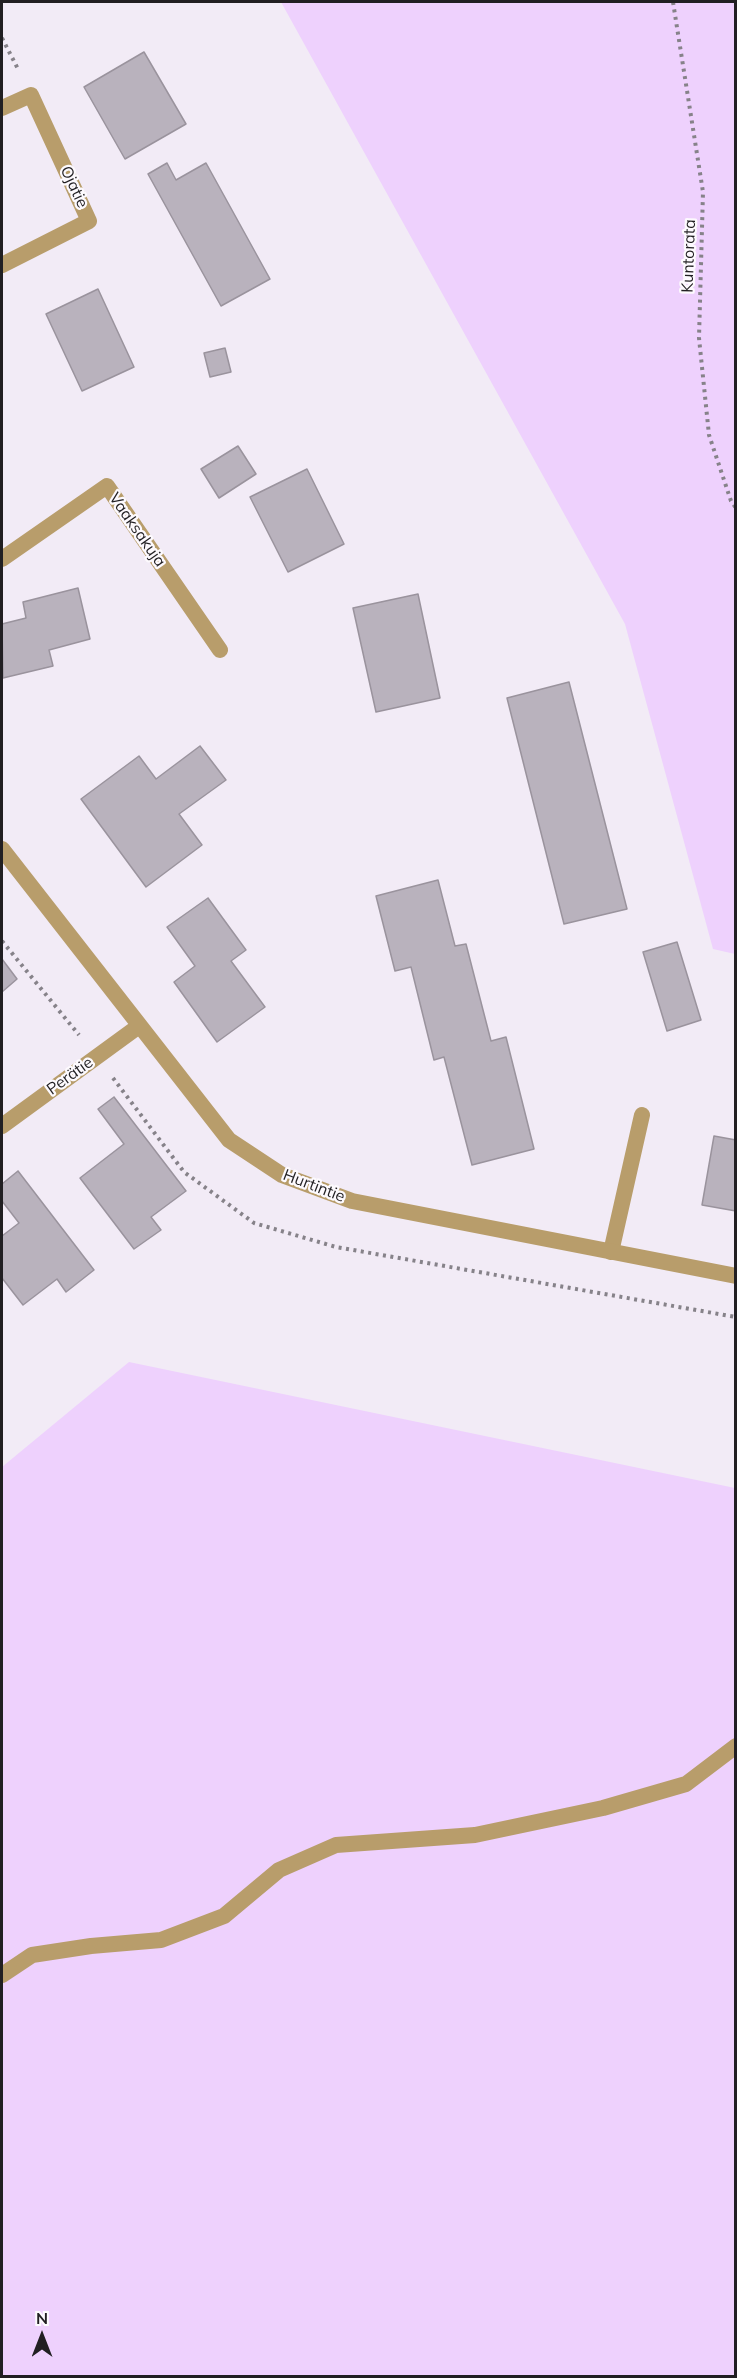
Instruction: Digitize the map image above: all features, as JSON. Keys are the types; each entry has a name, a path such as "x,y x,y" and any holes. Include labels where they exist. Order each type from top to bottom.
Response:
{"street":[{"path":"2,108 31,95"},
{"name":"Ojatie","path":"2,265 89,221 31,95"},
{"name":"Vaaksakuja","path":"2,559 107,486 220,650"},
{"name":"Hurtintie","path":"2,849 229,1140 282,1175 352,1201 735,1276"},
{"name":"Perätie","path":"2,1126 139,1026"},
{"path":"611,1252 642,1114"},
{"path":"2,1975 32,1955 91,1946 161,1940 224,1916 279,1870 336,1845 475,1835 603,1808 686,1784 735,1746"}],"path":[{"name":"Kuntorata","path":"673,2 703,192 699,338 709,435 730,501 735,508"},
{"path":"2,38 31,95"}],"shaded area":[{"path":"281,2 735,2 735,954 713,949 625,624"},
{"path":"129,1362 735,1488 735,2376 2,2376 2,1467"}],"building":[{"path":"144,52 186,124 125,159 84,87"},
{"path":"167,163 176,180 206,163 270,279 221,306 148,174"},
{"path":"98,289 134,367 82,391 46,314"},
{"path":"225,348 231,372 210,377 204,353"},
{"path":"238,446 256,474 219,498 201,469"},
{"path":"307,469 344,544 288,572 250,497"},
{"path":"78,588 90,639 49,650 53,666 3,678 2,624 26,618 23,602"},
{"path":"418,594 440,698 376,712 353,608"},
{"path":"569,682 627,909 564,924 507,698"},
{"path":"200,746 226,780 179,814 202,845 146,887 81,799 139,756 156,779"},
{"path":"438,880 455,946 466,944 491,1041 506,1037 534,1149 472,1165 444,1057 434,1060 411,967 395,971 376,896"},
{"path":"208,898 246,950 231,961 265,1007 217,1042 174,982 195,966 167,927"},
{"path":"677,942 701,1020 667,1031 643,952"},
{"path":"2,959 17,979 2,992"},
{"path":"114,1097 186,1191 151,1217 161,1230 134,1249 80,1178 124,1144 98,1109"},
{"path":"714,1136 736,1140 736,1211 702,1205"},
{"path":"18,1171 94,1270 66,1292 57,1279 23,1305 2,1278 2,1236 19,1223 2,1201 2,1184"}]}
